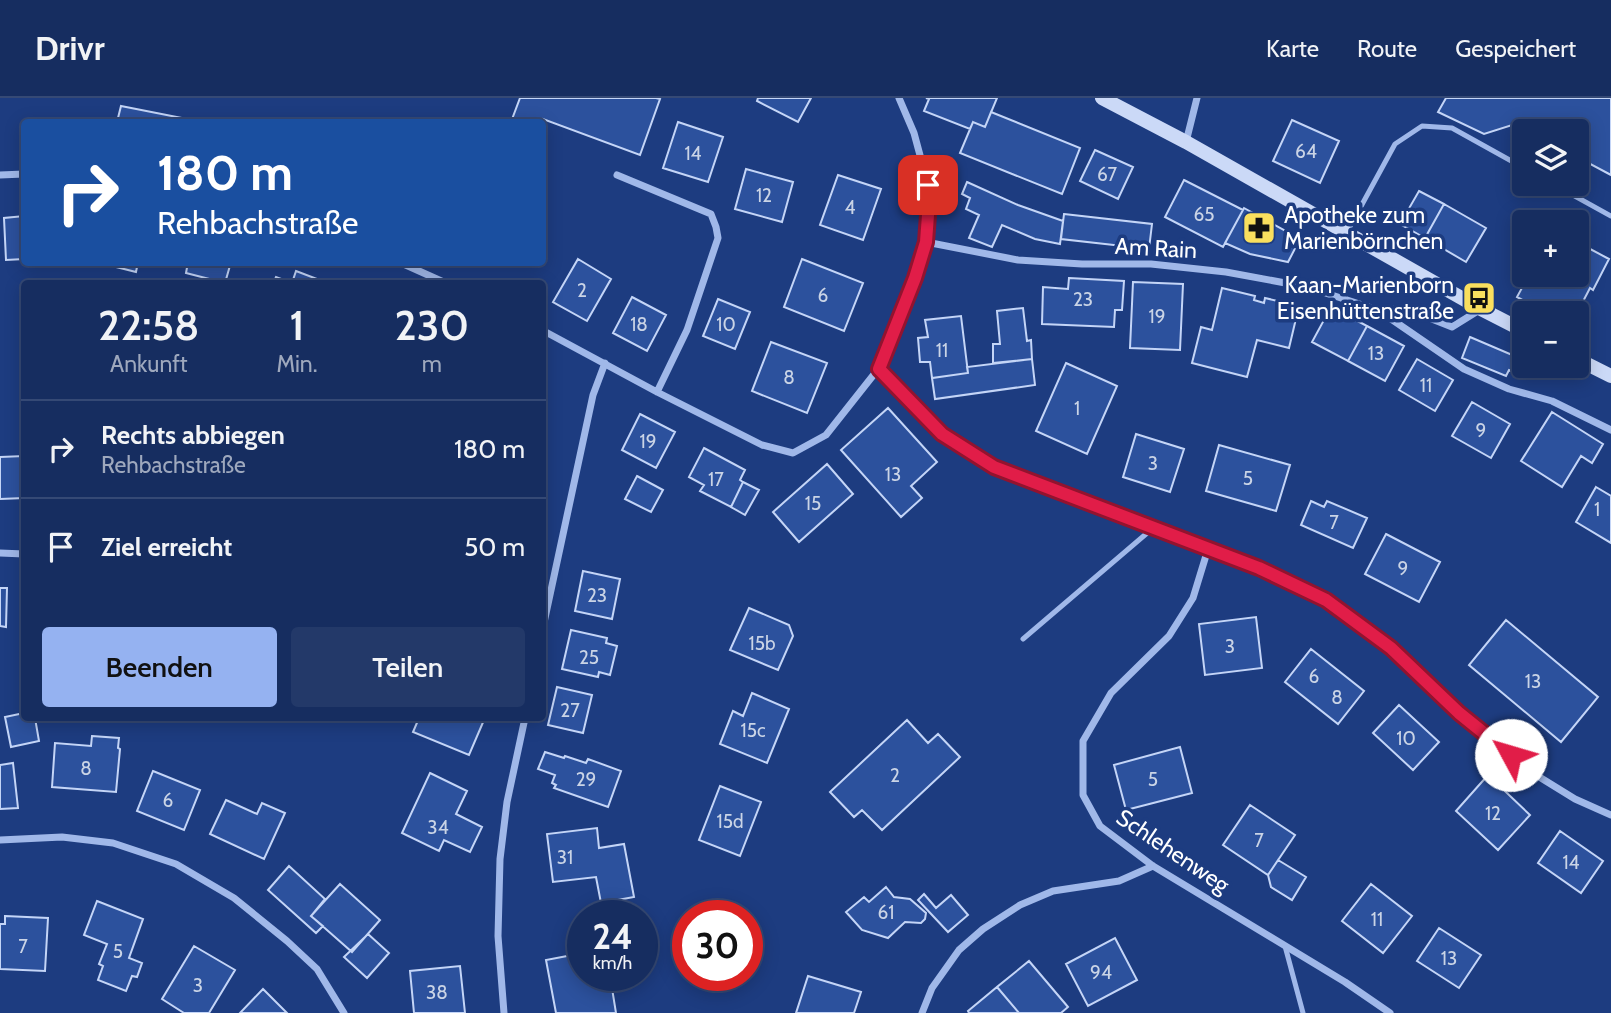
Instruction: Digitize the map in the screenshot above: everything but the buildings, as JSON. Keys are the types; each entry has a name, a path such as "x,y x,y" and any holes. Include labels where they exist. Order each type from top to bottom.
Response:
{"main road":[{"path":"1102,98 1186,142 1512,325"},
{"path":"1589,365 1611,376"}],"street":[{"path":"546,333 762,445 793,453 826,435 879,369 915,278 926,242 928,185 914,133 899,98"},
{"path":"1186,142 1197,98"},
{"path":"0,175 21,174"},
{"path":"617,175 711,214 716,227 718,238 687,330 657,392"},
{"name":"Am Rain","path":"926,242 1018,260 1151,264 1226,272 1307,287 1381,311 1464,369 1509,390 1552,401 1611,430"},
{"path":"408,266 439,280"},
{"name":"Am Rain","path":"1381,311 1404,308 1452,327 1481,309"},
{"path":"546,613 593,395 606,363"},
{"path":"879,369 942,434 994,467 1259,568 1326,600 1391,648 1459,713 1528,770 1575,799 1611,815"},
{"name":"Schlehenweg","path":"1208,549 1193,598 1169,636 1111,693 1083,741 1083,794 1100,826 1153,866 1345,982 1390,1013"},
{"path":"0,553 21,554"},
{"path":"505,1013 498,936 500,859 507,802 525,721"},
{"path":"0,841 62,837 113,844 176,864 234,898 286,940 317,969 344,1013"},
{"path":"922,1013 932,988 959,950 983,929 1020,905 1053,891 1119,881 1153,866"}],"lane":[{"path":"1347,233 1395,144 1422,126 1452,128 1512,161"},
{"path":"1575,196 1611,216"},
{"path":"1023,639 1153,528"},
{"path":"1285,946 1303,1013"}],"place":[{"name":"Apotheke zum Marienbörnchen","path":"1259,228"},
{"name":"Kaan-Marienborn Eisenhüttenstraße","path":"1479,298"}],"route":[{"path":"928,185 926,242 915,278 879,369 942,434 994,467 1259,568 1326,600 1391,648 1459,713 1511,755"}]}
